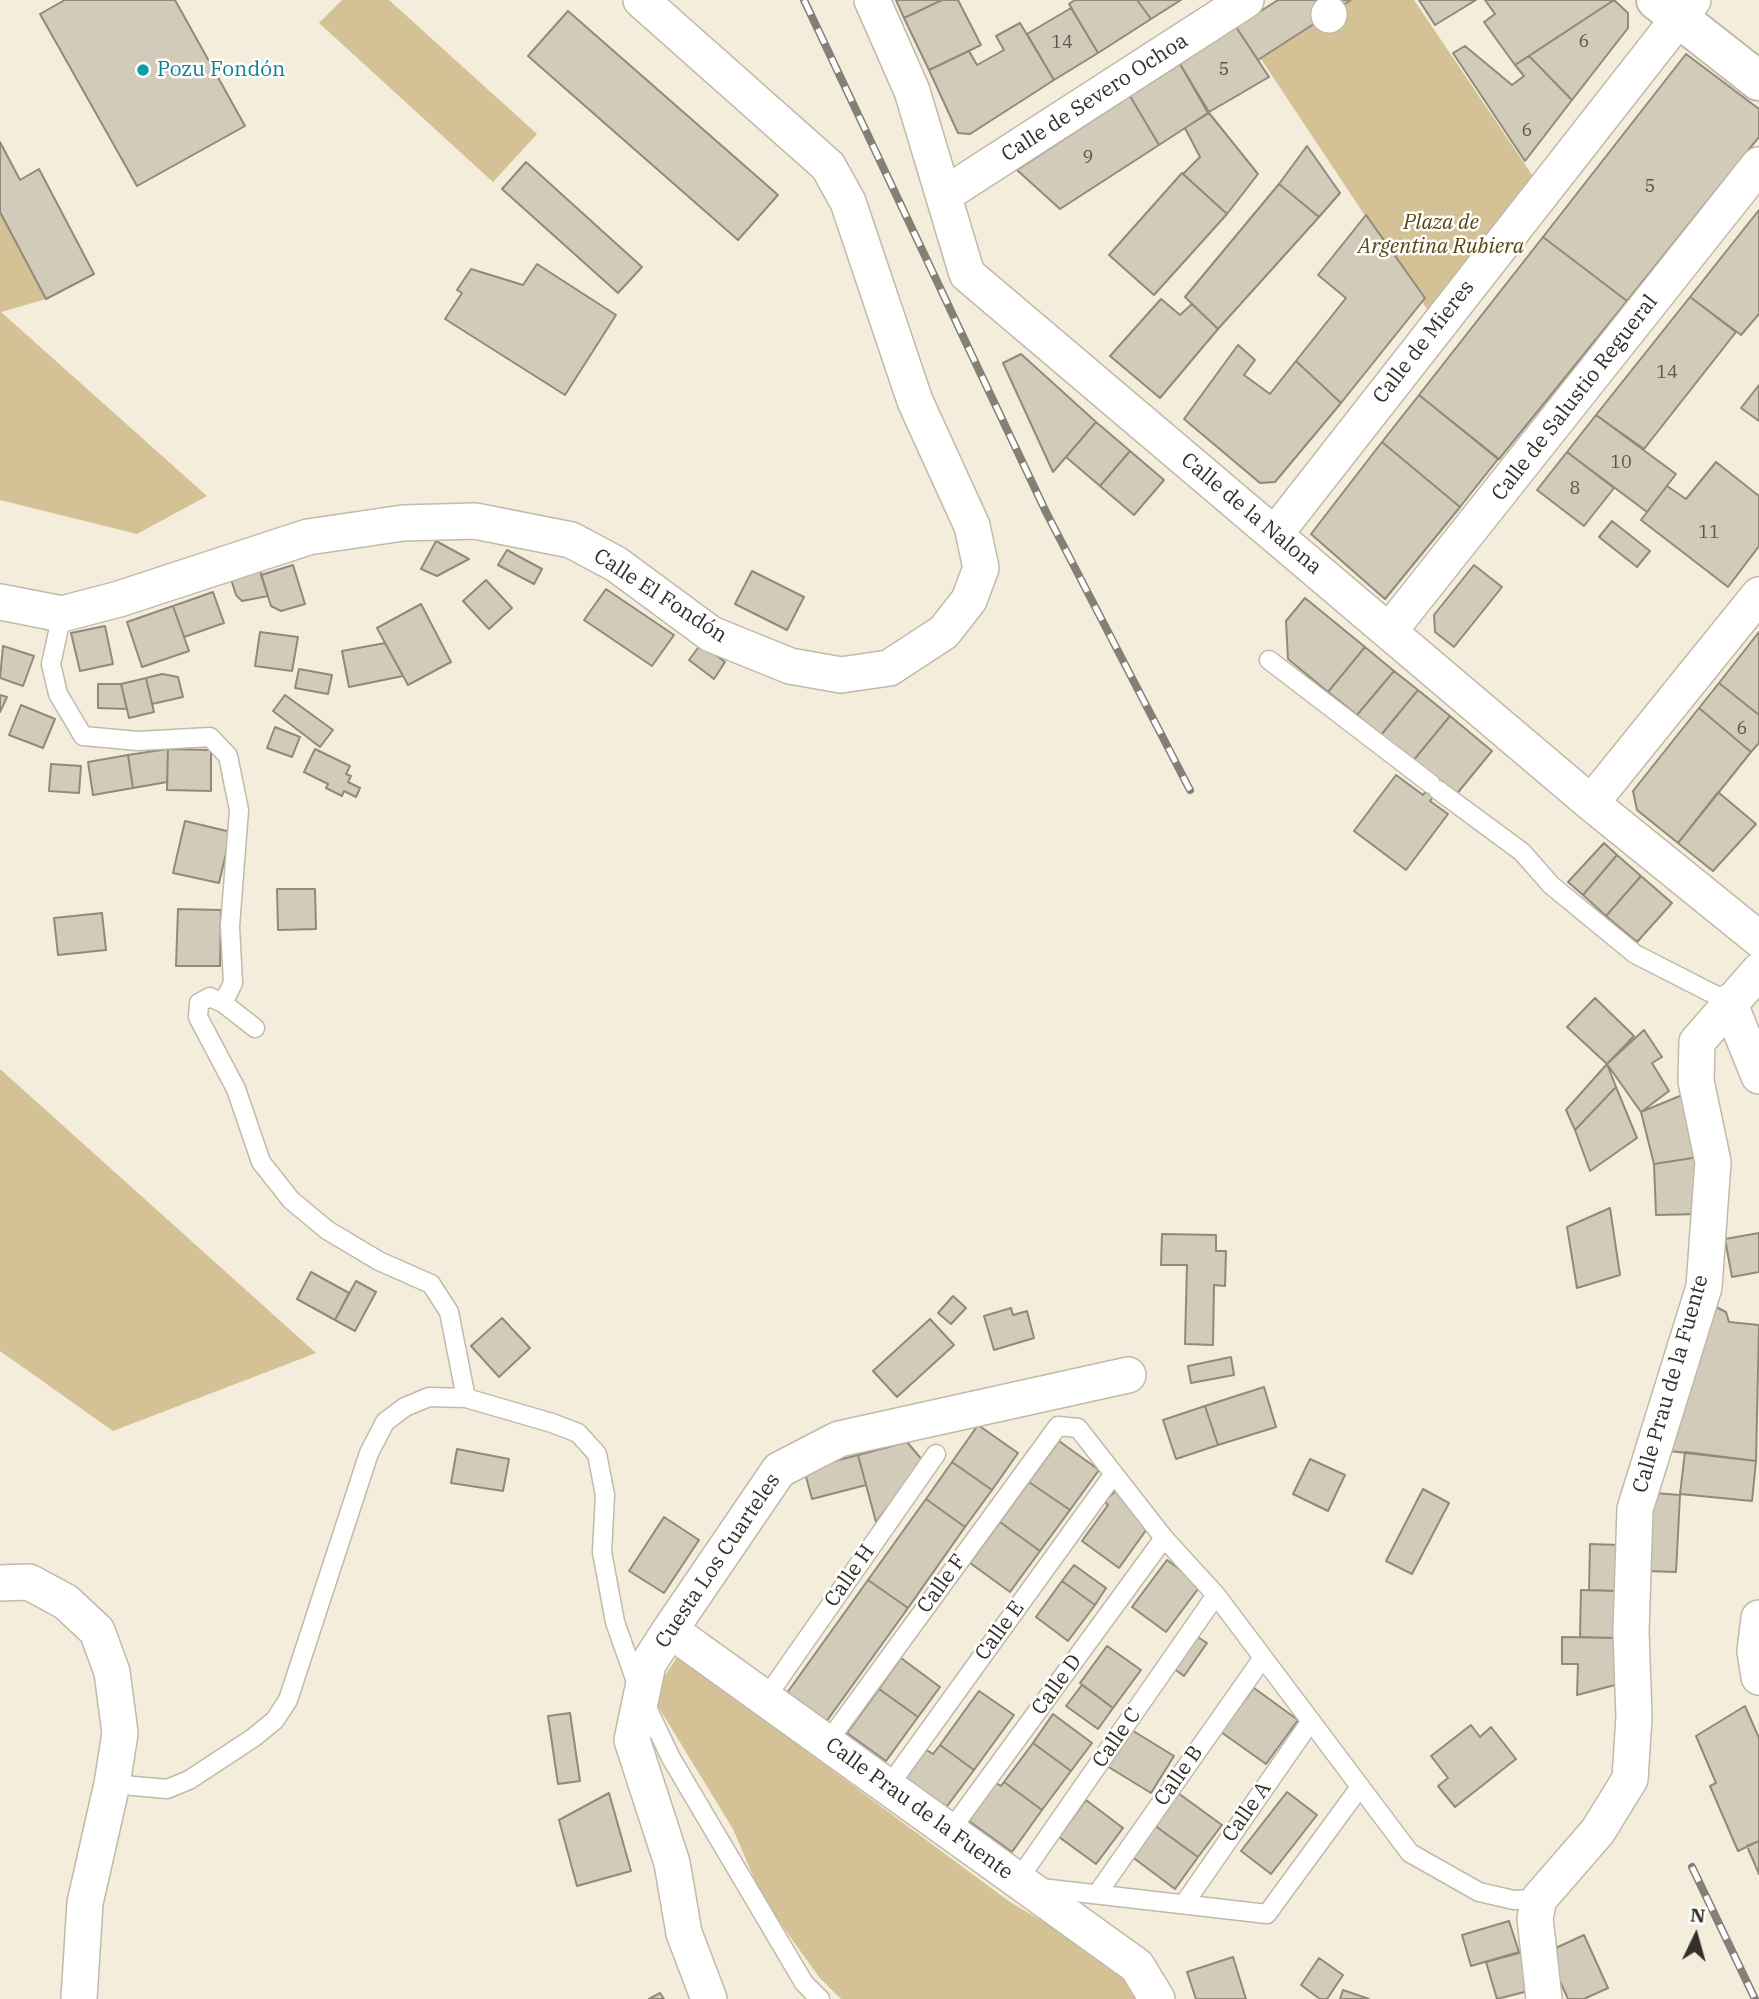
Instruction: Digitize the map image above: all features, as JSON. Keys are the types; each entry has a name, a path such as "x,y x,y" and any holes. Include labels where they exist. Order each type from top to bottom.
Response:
{"street":[{"name":"Calle El Fondón","path":"0,602 62,614 119,599 308,537 403,523 474,521 571,540 616,564 711,634 790,666 841,675 889,667 944,632 969,600 981,568 972,526 915,401 848,202 828,166 641,0"},
{"name":"Calle de la Nalona","path":"872,0 912,91 967,274 1591,803 1759,939"},
{"name":"Calle de Severo Ochoa","path":"944,195 1246,0"},
{"path":"1676,6 1759,81"},
{"name":"Calle de Mieres","path":"1275,534 1676,6"},
{"name":"Calle de Salustio Regueral","path":"1390,630 1759,165"},
{"path":"1591,803 1759,595"},
{"name":"Calle Prau de la Fuente","path":"1539,1899 1598,1831 1630,1779 1634,1717 1631,1632 1635,1509 1704,1287 1713,1162 1696,1081 1697,1042 1729,1002 1759,971"},
{"path":"1729,1002 1759,1076"},
{"name":"Cuesta Los Cuarteles","path":"709,1999 684,1933 672,1863 632,1740 648,1664 670,1630 779,1470 839,1438 1128,1375"},
{"path":"0,1583 29,1582 66,1602 97,1632 111,1672 120,1733 112,1784 85,1903 79,1999"},
{"path":"1759,1618 1755,1651 1759,1677"},
{"name":"Calle Prau de la Fuente","path":"670,1630 1137,1966 1157,1999"},
{"path":"1539,1899 1535,1917 1544,1999"}],"lane":[{"path":"62,614 51,664 58,694 83,736 138,741 210,737 228,756 239,810 230,926 233,983 223,1003"},
{"path":"1269,660 1522,852 1551,885 1635,954 1729,1002"},
{"path":"255,1028 223,1003 211,998 199,1003 198,1017 236,1089 261,1162 291,1200 327,1230 379,1261 431,1284 449,1312 466,1398"},
{"path":"112,1784 167,1789 189,1780 275,1720 288,1700 369,1453 385,1422 405,1407 429,1397 466,1398 578,1433 597,1454 605,1495 602,1552 615,1622 640,1693 691,1793 804,1983 820,1999"},
{"name":"Calle F","path":"827,1743 1058,1426 1078,1427 1113,1475"},
{"name":"Calle H","path":"765,1699 936,1454"},
{"path":"1113,1475 1164,1538 1216,1595 1410,1853 1479,1892 1514,1900 1539,1899"},
{"name":"Calle E","path":"888,1787 1113,1475"},
{"name":"Calle D","path":"950,1831 1164,1538"},
{"name":"Calle C","path":"1022,1884 1216,1595"},
{"name":"Calle B","path":"1097,1894 1262,1658"},
{"name":"Calle A","path":"1184,1904 1311,1721"},
{"path":"1022,1884 1267,1914 1360,1787"}],"green space":[{"path":"342,0 389,0 537,134 493,182 319,23"},
{"name":"Plaza de Argentina Rubiera","path":"1352,0 1414,0 1543,191 1437,324 1261,59"},
{"path":"0,212 46,299 1,312 207,496 137,534 0,500"},
{"path":"0,1069 316,1353 113,1431 0,1351"},
{"path":"678,1656 1010,1902 1103,1957 1144,1999 841,1999 819,1977 763,1899 733,1829 656,1703 655,1690"}],"building":[{"name":"Pozu Fondón","path":"65,0 175,0 245,126 137,186 40,14"},
{"path":"896,0 942,0 904,18"},
{"path":"942,0 958,0 981,45 929,70 904,18"},
{"path":"1075,0 1137,0 1151,19 1098,53 1069,4"},
{"path":"1137,0 1181,0 1151,19"},
{"path":"1278,0 1351,0 1258,60 1236,27"},
{"path":"1419,0 1476,0 1435,25"},
{"path":"1485,0 1614,0 1515,65 1484,22 1495,14"},
{"path":"1614,0 1628,13 1628,28 1572,100 1529,56"},
{"path":"1071,8 1098,53 1054,80 1027,34"},
{"path":"568,11 778,195 738,240 528,56"},
{"path":"1020,23 1054,80 970,134 958,133 929,70 969,51 977,65 1004,50 996,36"},
{"path":"1236,27 1269,77 1209,112 1180,64"},
{"path":"1465,46 1512,85 1524,76 1515,65 1529,56 1572,100 1525,161 1453,53"},
{"path":"1686,54 1759,109 1759,137 1627,301 1543,237"},
{"path":"1180,64 1208,113 1159,145 1130,96"},
{"path":"1130,96 1159,145 1060,209 1017,170"},
{"path":"1209,113 1258,174 1227,214 1183,174 1200,157 1185,128"},
{"path":"0,142 20,180 39,169 94,274 46,299 0,212"},
{"path":"1307,146 1340,193 1319,217 1279,184"},
{"path":"526,162 642,267 618,293 502,189"},
{"path":"1182,173 1227,214 1154,295 1109,255"},
{"path":"1279,184 1319,217 1218,329 1185,297"},
{"path":"1759,210 1759,314 1741,335 1690,297"},
{"path":"1366,215 1425,298 1341,403 1296,361 1346,298 1318,275"},
{"path":"1543,237 1627,301 1499,459 1419,395"},
{"path":"537,264 616,315 565,395 445,319 462,293 457,290 471,269 523,285"},
{"path":"1690,297 1736,332 1644,449 1596,415"},
{"path":"1161,299 1180,315 1192,304 1218,329 1160,398 1110,356"},
{"path":"1238,345 1255,360 1244,375 1270,394 1296,361 1341,403 1275,482 1260,483 1184,419"},
{"path":"1021,354 1096,422 1053,472 1003,363"},
{"path":"1759,385 1759,421 1741,408"},
{"path":"1419,395 1498,459 1460,507 1382,442"},
{"path":"1596,415 1676,474 1647,512 1567,452"},
{"path":"1096,422 1130,451 1100,486 1066,457"},
{"path":"1382,442 1460,507 1385,599 1311,534"},
{"path":"1130,451 1164,480 1134,515 1100,486"},
{"path":"1567,452 1614,488 1584,526 1537,490"},
{"path":"1716,462 1759,496 1759,546 1728,587 1641,520 1667,486 1686,499"},
{"path":"1612,521 1650,551 1637,567 1599,537"},
{"path":"436,541 469,559 437,576 421,569"},
{"path":"507,550 542,569 534,584 498,565"},
{"path":"293,565 305,604 281,611 271,606 261,575"},
{"path":"1474,565 1502,587 1454,647 1435,632 1434,615"},
{"path":"259,567 268,596 242,601 236,595 230,576"},
{"path":"752,571 804,597 787,630 735,604"},
{"path":"486,580 512,608 489,629 463,601"},
{"path":"606,589 674,635 652,666 584,620"},
{"path":"213,592 224,623 184,637 173,606"},
{"path":"1305,598 1365,647 1328,692 1288,659 1286,621"},
{"path":"421,604 451,662 408,685 377,628"},
{"path":"173,606 189,651 142,667 127,622"},
{"path":"105,626 113,664 80,671 71,633"},
{"path":"260,632 298,637 292,671 255,666"},
{"path":"1759,632 1759,715 1719,683"},
{"path":"385,643 403,676 349,687 342,651"},
{"path":"701,644 725,662 714,679 689,660"},
{"path":"3,646 34,656 23,686 0,678"},
{"path":"1365,647 1394,671 1357,715 1328,692"},
{"path":"299,669 332,675 328,694 295,688"},
{"path":"1394,671 1418,690 1381,735 1357,715"},
{"path":"162,674 178,677 183,697 152,704 146,678"},
{"path":"146,678 154,712 129,718 121,684"},
{"path":"1719,683 1759,715 1759,743 1751,752 1699,708"},
{"path":"98,684 121,684 127,709 98,708"},
{"path":"1418,690 1450,716 1413,761 1381,735"},
{"path":"0,695 7,697 0,712"},
{"path":"285,695 333,730 320,747 273,711"},
{"path":"21,705 55,719 43,748 9,735"},
{"path":"1699,708 1751,752 1678,843 1637,810 1633,791"},
{"path":"1450,716 1492,751 1455,796 1413,761"},
{"path":"275,727 300,737 292,757 267,748"},
{"path":"168,749 211,750 211,791 167,790"},
{"path":"168,749 167,782 133,788 128,755"},
{"path":"315,749 350,766 346,774 351,776 348,782 360,788 356,797 344,791 342,796 326,788 328,784 304,772"},
{"path":"128,755 133,788 93,795 88,762"},
{"path":"51,764 81,766 79,793 49,791"},
{"path":"1396,775 1423,795 1435,779 1442,785 1430,801 1448,814 1406,870 1354,831"},
{"path":"1718,792 1756,824 1713,871 1678,843"},
{"path":"185,821 231,832 219,883 173,873"},
{"path":"1604,843 1617,855 1583,895 1568,882"},
{"path":"1617,855 1641,876 1606,916 1583,895"},
{"path":"1641,876 1672,903 1637,942 1606,916"},
{"path":"277,889 315,889 316,929 278,930"},
{"path":"178,909 221,910 220,966 176,966"},
{"path":"102,913 106,950 58,955 54,918"},
{"path":"1595,998 1634,1036 1607,1064 1567,1027"},
{"path":"1644,1030 1662,1057 1652,1063 1669,1091 1641,1112 1607,1064"},
{"path":"1607,1064 1616,1087 1575,1130 1566,1110"},
{"path":"1616,1087 1637,1138 1590,1171 1575,1130"},
{"path":"1687,1093 1699,1157 1654,1164 1641,1112"},
{"path":"1699,1157 1701,1214 1656,1215 1654,1164"},
{"path":"1610,1208 1620,1275 1577,1288 1567,1227"},
{"path":"1759,1233 1759,1272 1732,1277 1725,1239"},
{"path":"1162,1234 1216,1235 1216,1251 1226,1251 1225,1286 1214,1285 1213,1345 1185,1344 1187,1265 1161,1265"},
{"path":"311,1272 349,1293 335,1320 297,1299"},
{"path":"356,1281 376,1292 355,1331 335,1320"},
{"path":"953,1296 966,1308 951,1324 938,1313"},
{"path":"1716,1307 1726,1312 1729,1322 1759,1325 1756,1461 1669,1451"},
{"path":"1011,1308 1013,1315 1027,1311 1034,1338 994,1350 984,1316"},
{"path":"502,1318 530,1348 499,1377 471,1346"},
{"path":"930,1319 954,1345 897,1397 873,1371"},
{"path":"1231,1357 1234,1375 1191,1383 1188,1366"},
{"path":"1264,1387 1276,1427 1218,1445 1205,1406"},
{"path":"1205,1406 1218,1445 1176,1459 1163,1420"},
{"path":"978,1425 1018,1453 992,1490 952,1462"},
{"path":"1059,1441 1099,1470 1070,1510 1029,1482"},
{"path":"907,1442 923,1461 876,1522 858,1455"},
{"path":"457,1449 509,1459 503,1491 451,1483"},
{"path":"1685,1452 1756,1461 1752,1501 1680,1494"},
{"path":"858,1455 866,1485 812,1499 804,1469"},
{"path":"1310,1459 1345,1475 1328,1511 1293,1494"},
{"path":"952,1462 992,1490 965,1527 926,1499"},
{"path":"1029,1482 1070,1510 1040,1551 1000,1522"},
{"path":"1423,1489 1449,1503 1412,1574 1386,1561"},
{"path":"1116,1491 1149,1526 1119,1568 1082,1541 1108,1505 1104,1501"},
{"path":"1654,1493 1680,1495 1676,1572 1645,1571"},
{"path":"926,1499 965,1527 908,1608 868,1580"},
{"path":"664,1517 699,1540 664,1593 629,1571"},
{"path":"1000,1522 1040,1551 1010,1592 970,1563"},
{"path":"1590,1544 1619,1545 1617,1591 1589,1590"},
{"path":"1167,1560 1201,1585 1166,1632 1132,1607"},
{"path":"1074,1565 1106,1588 1095,1605 1062,1581"},
{"path":"868,1580 908,1608 826,1722 787,1693"},
{"path":"1062,1581 1095,1605 1068,1641 1036,1617"},
{"path":"1581,1590 1617,1591 1616,1638 1580,1637"},
{"path":"1196,1636 1207,1643 1184,1676 1173,1668"},
{"path":"1562,1637 1616,1638 1615,1685 1577,1695 1578,1664 1562,1664"},
{"path":"1107,1646 1141,1670 1113,1708 1080,1683"},
{"path":"901,1658 940,1687 918,1717 879,1689"},
{"path":"1082,1685 1113,1708 1098,1729 1066,1706"},
{"path":"1254,1688 1298,1720 1266,1764 1221,1732"},
{"path":"879,1689 918,1717 886,1761 847,1733"},
{"path":"979,1691 1014,1715 974,1770 940,1745"},
{"path":"1745,1706 1759,1738 1759,1841 1738,1851 1710,1786 1716,1783 1696,1736"},
{"path":"570,1713 580,1781 558,1784 548,1716"},
{"path":"1053,1714 1092,1743 1071,1771 1033,1743"},
{"path":"1471,1725 1480,1737 1491,1727 1516,1759 1455,1807 1438,1786 1448,1778 1431,1756"},
{"path":"1130,1729 1174,1756 1151,1793 1107,1766"},
{"path":"1033,1743 1071,1771 1042,1810 1004,1782"},
{"path":"940,1745 974,1770 945,1809 903,1779 925,1749 933,1754"},
{"path":"1004,1782 1042,1810 1012,1852 969,1821 996,1783 1001,1786"},
{"path":"1287,1792 1317,1815 1271,1874 1241,1851"},
{"path":"609,1793 631,1871 577,1886 559,1820"},
{"path":"1178,1793 1222,1825 1198,1857 1154,1825"},
{"path":"1086,1800 1123,1828 1096,1864 1059,1837"},
{"path":"1154,1825 1198,1857 1175,1889 1131,1856"},
{"path":"1759,1841 1759,1874 1747,1846"},
{"path":"1509,1921 1519,1952 1471,1966 1462,1935"},
{"path":"1584,1935 1608,1988 1584,1999 1568,1999 1547,1952"},
{"path":"1523,1952 1528,1991 1497,1999 1486,1962"},
{"path":"1233,1957 1246,1999 1196,1999 1187,1972"},
{"path":"1319,1958 1343,1975 1327,1999 1320,1999 1301,1985"},
{"path":"1343,1990 1369,1999 1340,1999"},
{"path":"660,1993 664,1999 649,1999"}],"railway":[{"path":"804,0 1046,512 1190,790"},
{"path":"1692,1867 1755,1999"}],"place":[{"name":"Pozu Fondón","path":"143,70"}]}
